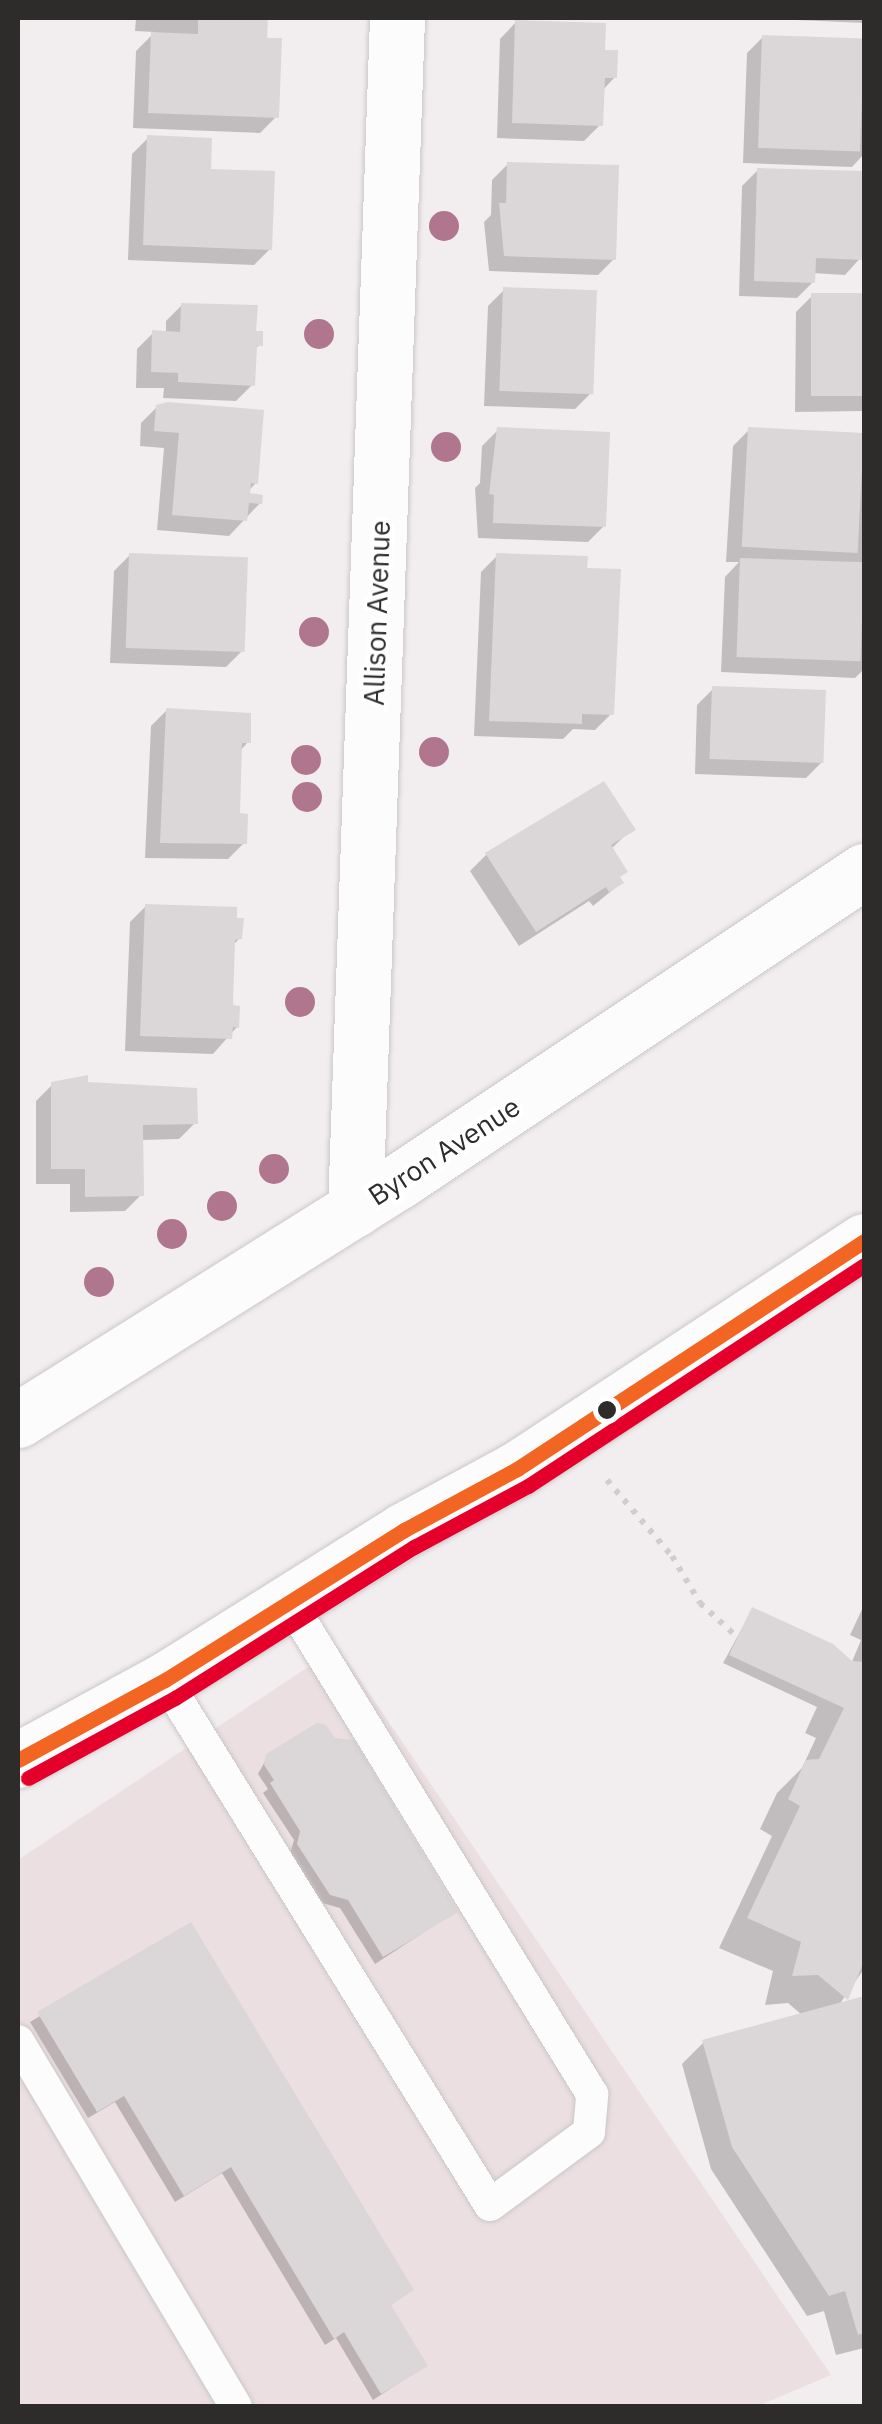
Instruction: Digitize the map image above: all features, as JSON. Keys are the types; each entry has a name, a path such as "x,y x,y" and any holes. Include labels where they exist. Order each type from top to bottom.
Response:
{"street":[{"name":"Allison Avenue","path":"354,1209 397,18"},
{"name":"Byron Avenue","path":"18,1420 354,1209 864,872"},
{"path":"18,1760 165,1680 289,1601 518,1468 864,1240"}],"lane":[{"path":"165,1680 490,2204 589,2132 592,2094 289,1601"},
{"path":"18,2041 236,2406"}],"path":[{"path":"574,1430 598,1469 672,1556 700,1603 736,1636"}],"shaded area":[{"path":"338,1647 831,2375 758,2406 18,2406 18,1860"}],"building":[{"path":"198,18 268,18 267,38 282,38 279,118 148,113 151,32 198,34"},
{"path":"515,20 606,23 605,50 618,50 617,78 605,78 603,126 512,123"},
{"path":"762,35 864,39 860,151 758,148"},
{"path":"147,135 212,138 211,169 275,171 272,250 143,245"},
{"path":"507,162 619,165 616,260 504,256 499,203 506,203"},
{"path":"757,168 864,171 864,260 816,258 815,283 754,281"},
{"path":"503,287 597,290 593,394 499,391"},
{"path":"811,293 864,293 864,396 811,396"},
{"path":"181,303 258,305 256,331 263,331 263,346 257,346 255,386 178,382 178,373 151,372 152,330 180,332"},
{"path":"168,402 264,410 258,484 251,483 250,493 263,495 262,504 249,503 247,521 172,515 179,433 154,431 156,405"},
{"path":"497,427 610,432 606,527 493,523 494,495 489,494"},
{"path":"748,427 864,433 858,553 742,547"},
{"path":"129,553 248,557 245,652 126,648"},
{"path":"496,553 588,556 587,568 621,569 614,715 582,714 582,724 489,721"},
{"path":"740,558 864,562 860,661 737,657"},
{"path":"712,686 826,690 823,763 709,759"},
{"path":"166,708 251,713 251,743 242,743 240,813 248,814 247,844 160,843"},
{"path":"604,781 636,830 611,845 628,872 620,877 624,883 609,892 606,887 536,932 485,853"},
{"path":"145,904 237,907 237,918 244,918 242,939 235,940 233,1005 240,1006 239,1028 233,1027 232,1039 140,1036"},
{"path":"88,1075 88,1082 197,1088 198,1124 143,1125 144,1196 85,1197 85,1169 51,1169 51,1082"},
{"path":"752,1607 833,1644 852,1661 864,1662 864,1961 848,2000 818,1975 792,1976 801,1942 747,1918 800,1806 788,1799 806,1760 819,1759 844,1708 729,1655"},
{"path":"317,1723 326,1725 335,1738 354,1740 458,1912 383,1957 348,1900 330,1895 297,1844 300,1831 270,1783 274,1780 264,1765 266,1754"},
{"path":"191,1922 414,2290 391,2305 428,2366 381,2394 344,2332 334,2339 231,2167 184,2196 124,2096 97,2112 37,2012"},
{"path":"864,1996 864,2333 858,2335 845,2291 829,2296 732,2147 702,2040"}],"transit line":[{"path":"18,1760 165,1680 404,1530 517,1469 864,1241"},
{"path":"28,1778 175,1698 414,1547 528,1486 864,1265"}]}
